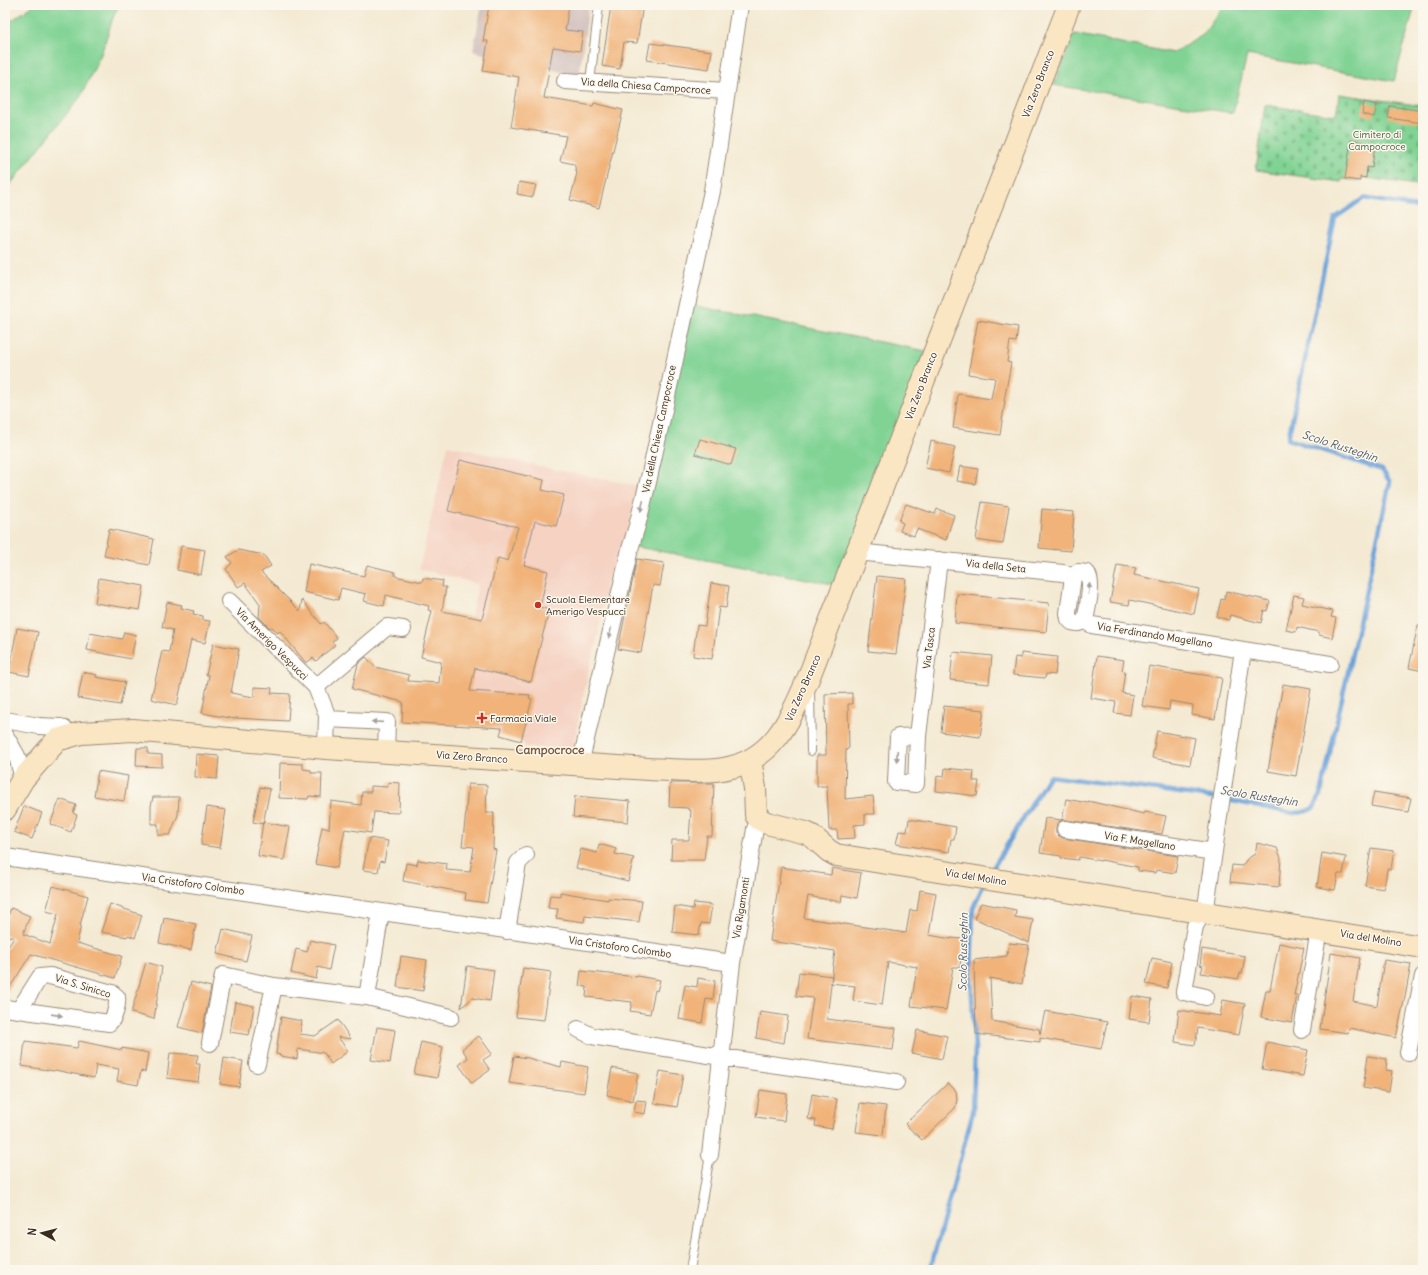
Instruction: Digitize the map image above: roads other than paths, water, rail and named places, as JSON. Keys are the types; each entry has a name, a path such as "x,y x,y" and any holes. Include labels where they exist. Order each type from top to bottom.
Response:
{"street":[{"name":"Via della Chiesa Campocroce","path":"580,764 630,549 654,455 712,191 740,5"},
{"name":"Via Zero Branco","path":"5,810 23,779 57,740 81,733 133,730 326,748 649,769 722,770 749,761 764,751 782,732 806,685 1069,5"},
{"name":"Via della Chiesa Campocroce","path":"565,81 727,91"},
{"name":"Via della Seta","path":"857,552 1063,573 1073,577"},
{"name":"Via Tasca","path":"918,736 939,560"},
{"name":"Via Ferdinando Magellano","path":"1073,577 1078,572 1087,573 1090,577 1085,621 1092,625 1330,664"},
{"name":"Via Amerigo Vespucci","path":"228,601 316,687 327,715 326,748"},
{"name":"Via Amerigo Vespucci","path":"316,687 387,627 403,629"},
{"path":"1206,997 1184,992 1195,926 1206,907 1243,650"},
{"path":"327,719 387,722 386,752"},
{"path":"5,720 39,726 53,722 74,735"},
{"path":"5,735 17,756 23,779"},
{"name":"Via Rigamonti","path":"710,1155 732,963 755,829 759,819 756,815 755,788 749,761"},
{"name":"Via del Molino","path":"759,819 767,823 806,833 836,855 1423,947"},
{"name":"Via F. Magellano","path":"1065,829 1214,852"},
{"path":"507,931 518,863 526,855"},
{"name":"Via Cristoforo Colombo","path":"5,857 732,963"},
{"path":"367,997 381,912"},
{"path":"1302,1030 1319,930"},
{"path":"210,1043 223,975 274,986 367,997 451,1017"},
{"name":"Via S. Sinicco","path":"44,976 50,976 112,993 117,997 113,1019 109,1023 12,1009 40,977 44,976"},
{"path":"1408,1053 1423,976"},
{"path":"257,1064 274,986"},
{"path":"578,1029 592,1036 721,1057 896,1082"}],"lane":[{"path":"590,82 599,5"},
{"path":"806,685 809,688 811,696 811,751"},
{"path":"690,1270 710,1155"}],"waterway":[{"name":"Scolo Rusteghin","path":"990,873 1049,776 1211,797 1293,813 1306,812 1316,805 1322,789 1390,482 1382,470 1288,439 1335,218 1364,198 1423,208"},
{"name":"Scolo Rusteghin","path":"930,1270 973,1112 975,1048 971,980 973,908 984,884"}],"place":[{"name":"Scuola Elementare Amerigo Vespucci","path":"538,605"},
{"name":"Farmacia Viale","path":"482,718"}],"district":[{"name":"Campocroce","path":"550,749"}],"park label":[{"name":"Cimitero di Campocroce","path":"1377,140"}]}
